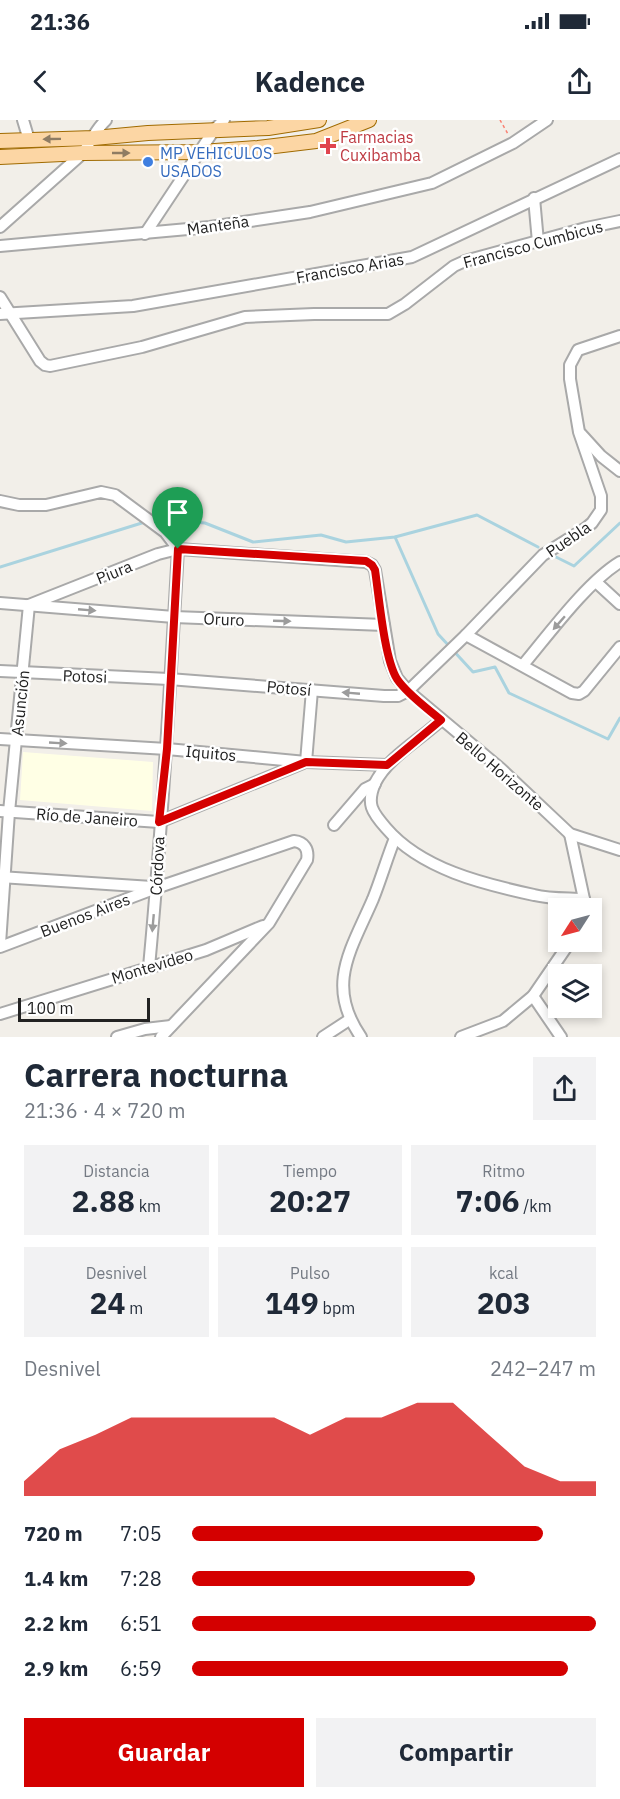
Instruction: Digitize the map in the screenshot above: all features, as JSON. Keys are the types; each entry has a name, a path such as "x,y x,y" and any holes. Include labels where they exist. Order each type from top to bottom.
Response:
{"main road":[{"path":"0,141 94,138 219,125 268,128 319,120"},
{"path":"0,157 83,153 201,152 258,148 316,141 369,120"}],"street":[{"path":"23,120 29,140"},
{"path":"0,227 83,153 94,138 97,129 106,120"},
{"name":"Manteña","path":"0,246 210,227 310,212 432,183 513,143 547,120"},
{"path":"145,234 219,125"},
{"name":"Francisco Arias","path":"5,314 133,306 412,257 620,159"},
{"path":"534,198 538,242"},
{"name":"Francisco Cumbicus","path":"5,314 45,365 50,366 142,347 245,317 388,314 465,261 585,228 620,221"},
{"path":"0,297 5,314"},
{"name":"Puebla","path":"408,691 543,555 586,528 598,516 601,510 601,496 579,432 570,379 571,359 578,350 585,346 620,336"},
{"path":"579,432 619,469"},
{"path":"0,501 19,505 46,505 101,492 115,495 165,532 178,549"},
{"name":"Piura","path":"0,603 29,605 178,549 366,561 372,565"},
{"name":"Córdova","path":"149,967 159,822 167,749 169,679 178,549"},
{"path":"523,665 609,568 620,562"},
{"name":"Bello Horizonte","path":"372,565 390,661 397,678 408,691 500,768 570,834 620,850"},
{"path":"596,582 620,604"},
{"name":"Oruro","path":"29,605 174,617 384,625"},
{"name":"Asunción","path":"0,946 4,811 16,740 29,605"},
{"path":"466,635 572,693 579,694 620,647"},
{"name":"Potosi","path":"0,671 169,679"},
{"name":"Potosí","path":"169,679 384,696 398,696 408,691"},
{"path":"306,762 312,690"},
{"path":"441,720 387,765 375,784 371,796 371,809 395,838 421,857 474,880 548,898"},
{"name":"Iquitos","path":"0,739 167,749 306,762 387,765"},
{"name":"Río de Janeiro","path":"4,811 159,822 306,762"},
{"path":"334,825 366,789 375,784"},
{"path":"570,834 583,898"},
{"path":"361,1037 350,1020 342,986 348,954 395,838"},
{"name":"Buenos Aires","path":"0,946 156,888 294,841 300,842 306,846 307,860 268,923"},
{"path":"3,877 156,888"},
{"path":"161,1037 268,923"},
{"name":"Montevideo","path":"0,1014 206,950 268,923"},
{"path":"461,1037 503,1021 533,996 563,952"},
{"path":"533,996 561,1037"},
{"path":"324,1037 350,1020"},
{"path":"117,1037 145,1029 171,1026"}],"path":[{"path":"500,120 513,143"}],"shaded area":[{"path":"23,752 153,762 152,811 20,800"}],"waterway":[{"path":"155,519 205,523 253,542 321,535 346,542 395,537 477,515 538,547"},
{"path":"0,567 145,522"},
{"path":"552,555 574,566 620,523"},
{"path":"395,537 438,634 473,672 495,667 509,693 608,739 620,718"}],"place":[{"name":"Farmacias Cuxibamba","path":"328,146"},
{"name":"MP VEHICULOS USADOS","path":"148,162"}],"route":[{"path":"178,549 366,561 375,570 390,661 397,678 408,691 441,720 387,765 306,762 159,822 167,749 169,679 178,549"}]}
